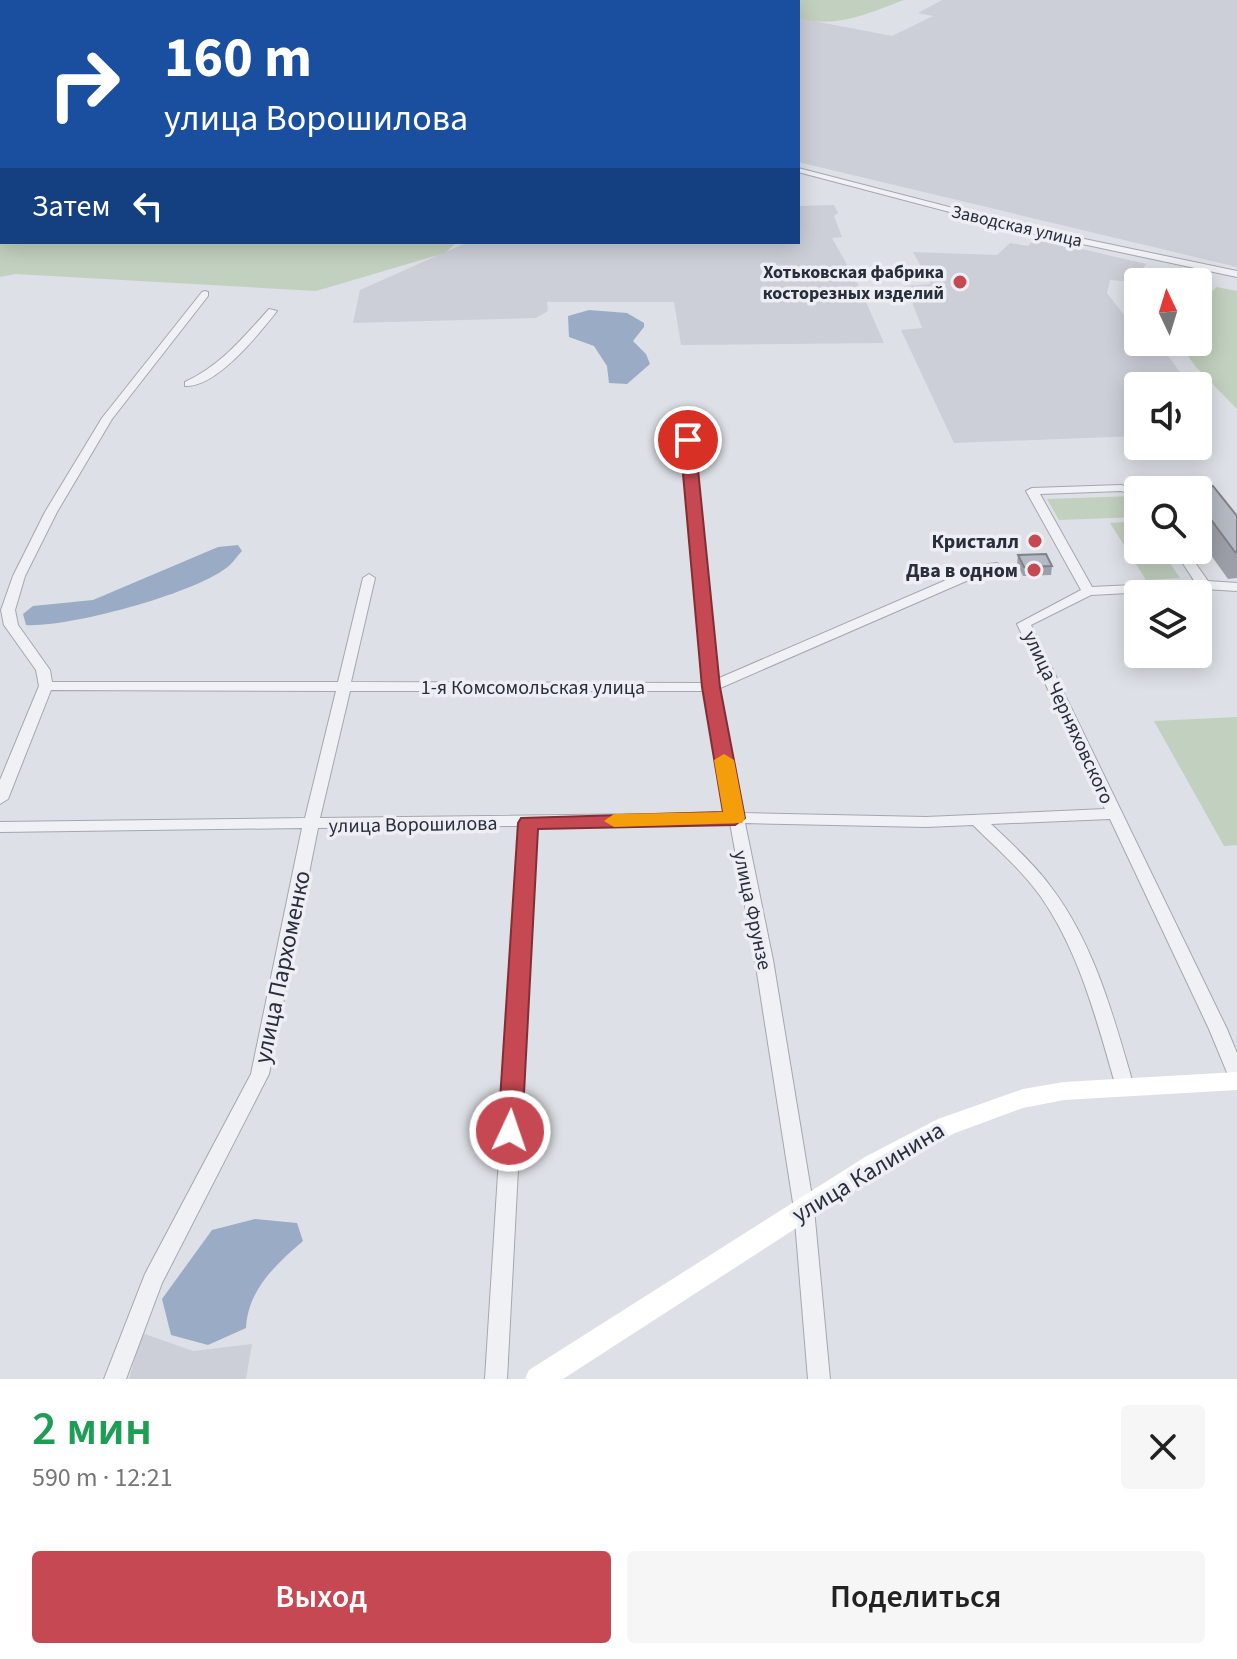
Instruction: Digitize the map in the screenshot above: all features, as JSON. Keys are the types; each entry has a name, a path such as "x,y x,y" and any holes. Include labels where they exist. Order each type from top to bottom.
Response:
{"street":[{"name":"Заводская улица","path":"800,171 1026,229 1237,274"},
{"path":"0,799 46,686 43,670 11,625 8,610 19,576 51,512 107,418 205,294"},
{"path":"189,384 210,374 247,340 272,311"},
{"name":"улица Фрунзе","path":"688,440 711,687 764,960 804,1209 819,1379"},
{"path":"1124,489 1032,491 1088,591 1124,589"},
{"name":"1-я Комсомольская улица","path":"46,686 711,687 958,579 985,568 997,567"},
{"name":"улица Пархоменко","path":"115,1379 152,1281 260,1074 311,825 369,578"},
{"path":"1212,585 1237,587"},
{"name":"улица Черняховского","path":"1088,591 1024,624 1218,1029 1237,1075"},
{"name":"улица Ворошилова","path":"0,827 528,823 735,818 977,820 1113,814"},
{"path":"977,820 1047,892 1069,929 1107,1023 1125,1087"},
{"path":"496,1379 528,823"},
{"name":"улица Калинина","path":"539,1379 897,1150 972,1113 1036,1094 1237,1081"}],"shaded area":[{"path":"942,0 1237,0 1237,267 800,162 800,18 892,36 933,16 918,13"},
{"path":"834,205 838,213 834,216 842,237 832,238 859,286 884,343 681,345 674,302 547,302 548,311 536,318 353,323 360,290 464,244 800,244 800,206"},
{"path":"1035,238 1146,264 1143,268 1124,268 1124,281 1110,280 1107,293 1124,315 1124,356 1168,356 1180,372 1124,372 1124,437 954,443 901,330 922,328 906,286 931,284 913,252 997,255 1010,243 1028,246"},
{"path":"142,1333 193,1351 252,1344 246,1379 129,1379"}],"green space":[{"path":"800,0 904,0 839,21 800,18"},
{"path":"0,244 455,244 445,253 316,291 15,274 0,277"},
{"path":"1217,287 1237,291 1237,409 1212,383 1212,372 1201,372 1188,356 1212,356 1212,291"},
{"path":"1124,496 1124,518 1059,520 1047,499"},
{"path":"1124,522 1124,545 1110,523"},
{"path":"1136,564 1170,564 1180,578 1146,580"},
{"path":"1237,717 1237,845 1224,846 1154,721"}],"water":[{"path":"589,310 627,313 644,323 633,341 646,354 650,364 627,384 609,383 607,366 594,346 569,337 568,316"},
{"path":"238,545 242,551 230,565 191,587 100,615 26,625 23,614 33,606 93,600 218,547"},
{"path":"255,1219 297,1223 303,1241 265,1279 252,1302 246,1328 208,1345 171,1335 162,1299 212,1230"}],"building":[{"path":"1212,486 1237,516 1237,552 1212,521"},
{"path":"1046,554 1052,566 1024,567 1018,555"}],"slow traffic":[{"path":"614,821 735,818 724,760"}],"place":[{"name":"Хотьковская фабрика косторезных изделий","path":"960,282"},
{"name":"Кристалл","path":"1035,541"},
{"name":"Два в одном","path":"1034,570"}],"route":[{"path":"510,1131 528,823 735,818 711,687 698,574 688,440"}]}
